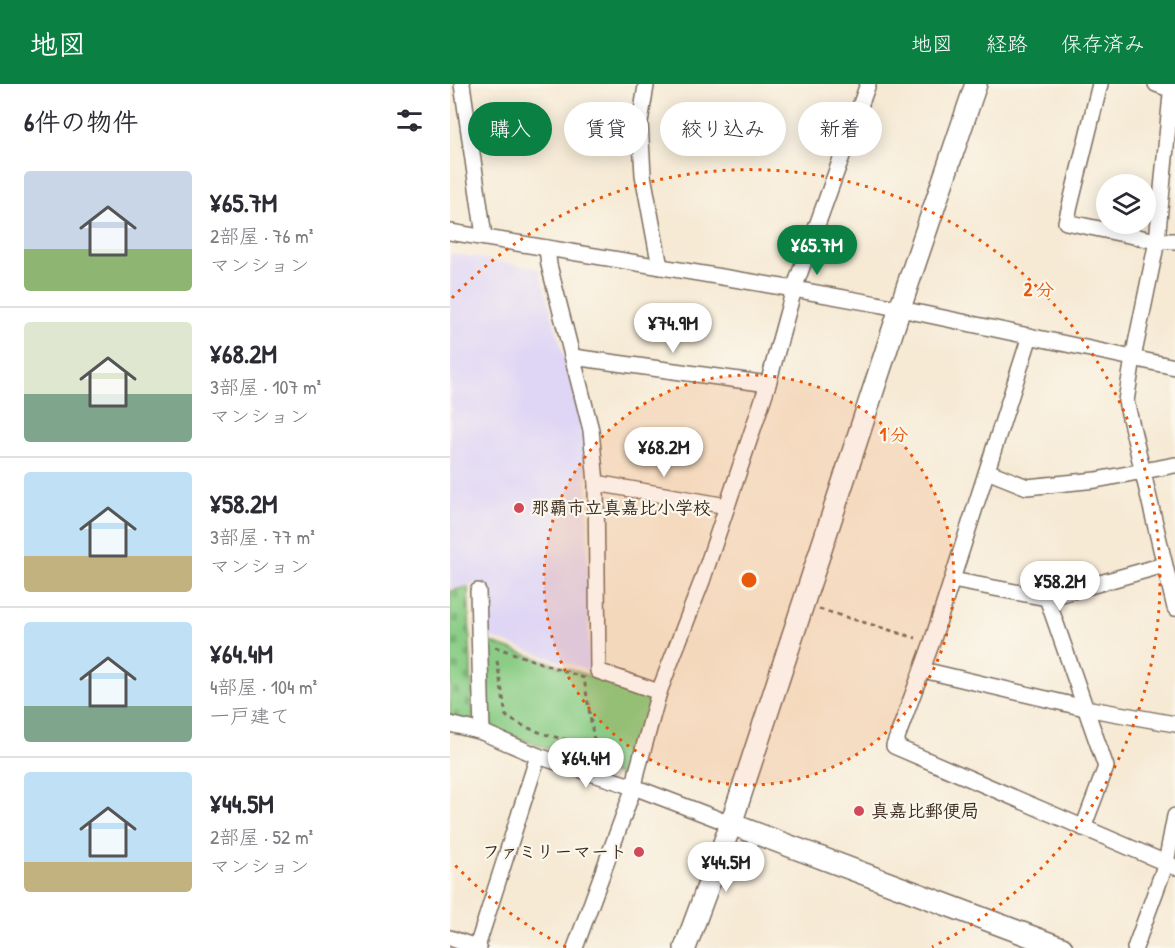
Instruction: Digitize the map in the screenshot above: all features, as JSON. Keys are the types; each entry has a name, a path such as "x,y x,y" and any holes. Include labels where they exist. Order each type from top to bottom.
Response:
{"street":[{"path":"462,84 484,236"},
{"path":"575,948 635,779 659,692 702,581 768,384 794,289 868,84"},
{"path":"685,948 731,824 976,84"},
{"path":"1100,84 1066,222 1157,242 1175,241"},
{"path":"1156,84 1173,88 1157,242 1126,401 1175,608"},
{"path":"642,85 640,122 644,175 660,267"},
{"path":"450,232 900,308 1175,367"},
{"path":"547,248 549,265 591,430 596,483 598,671 659,692"},
{"path":"1030,336 923,670 894,746 1170,865"},
{"path":"573,357 768,384"},
{"path":"987,471 1027,487 1096,480 1175,465"},
{"path":"596,483 727,506"},
{"path":"952,580 1047,598 1164,565"},
{"path":"478,591 482,732"},
{"path":"1047,598 1106,767 1083,828"},
{"path":"923,670 1085,708 1175,724"},
{"path":"450,724 482,732 538,756 635,779 731,824 1062,948"},
{"path":"450,938 478,948 538,756"},
{"path":"1135,948 1170,865 1175,816"}],"path":[{"path":"803,604 932,642"},
{"path":"479,642 584,678 594,745"},
{"path":"497,659 506,716 515,722 563,740 594,745 624,759 624,767 635,779"}],"shaded area":[{"name":"那覇市立真嘉比小学校","path":"450,253 539,269 586,434 589,671 489,637 483,583 450,589"}],"green space":[{"path":"468,587 473,720 450,719 450,591"},
{"path":"486,641 646,695 651,704 631,775 624,777 496,730 489,721"}],"place":[{"name":"那覇市立真嘉比小学校","path":"519,508"},
{"name":"真嘉比郵便局","path":"859,811"},
{"name":"ファミリーマート","path":"639,852"}]}
